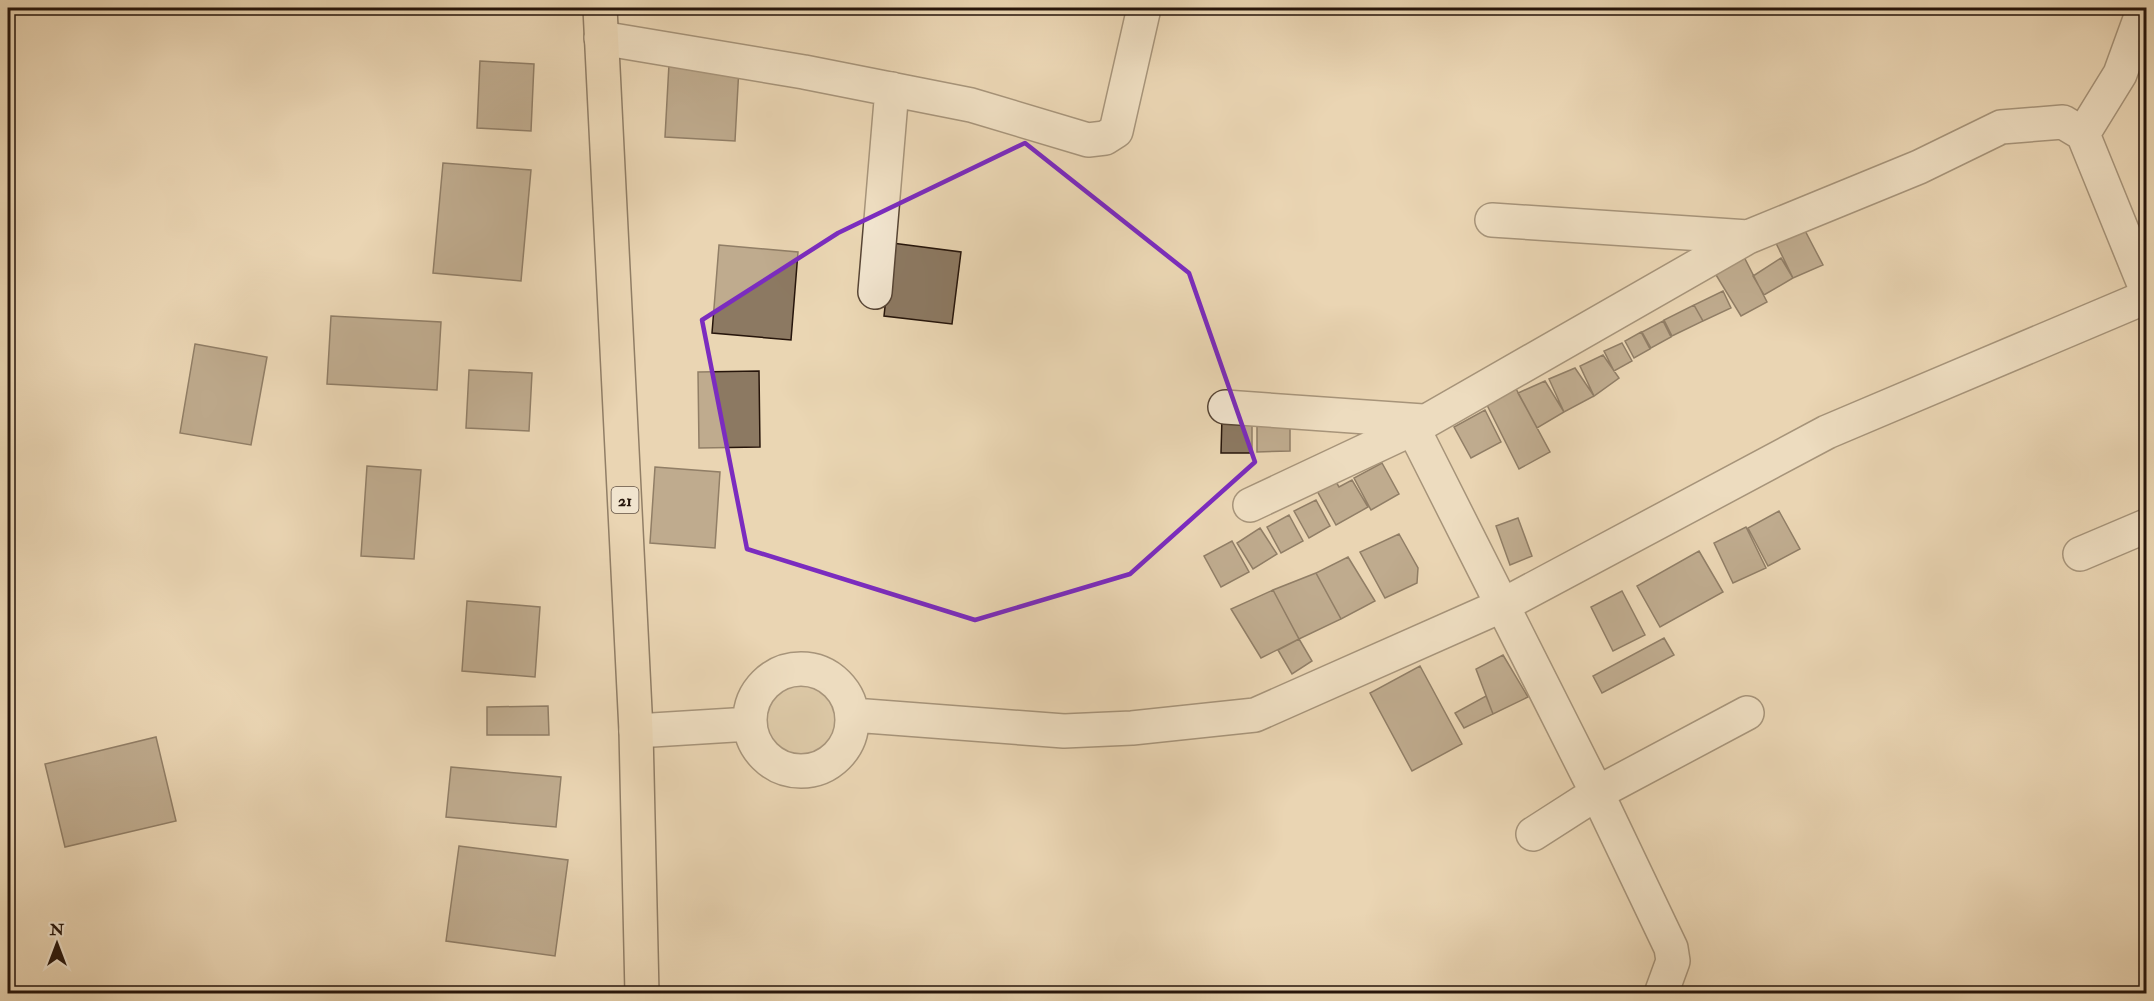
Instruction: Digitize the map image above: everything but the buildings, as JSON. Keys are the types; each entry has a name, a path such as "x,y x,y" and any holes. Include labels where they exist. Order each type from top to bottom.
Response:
{"highway":[{"name":"21","path":"600,23 636,731 642,993"}],"street":[{"path":"600,23 971,105 1088,140 1105,138 1116,131 1144,8"},
{"path":"2083,134 2120,74 2144,8"},
{"path":"875,292 892,89"},
{"path":"1250,505 1419,424 1748,237 1919,167 2001,127 2039,122 2063,122 2083,134 2146,289"},
{"path":"1492,220 1748,237"},
{"path":"853,715 1064,731 1132,728 1255,715 1503,605 1827,432 2146,297"},
{"path":"1225,407 1419,424"},
{"path":"1419,424 1417,436 1597,793 1671,948 1673,961 1661,993"},
{"path":"2080,554 2146,526"},
{"path":"809,669 830,677 846,694 853,715 850,738 837,757 817,769 794,770 773,762 757,746 750,724 753,701 766,682 786,671 809,669"},
{"path":"1533,834 1597,793 1747,713"},
{"path":"636,731 750,724"}],"highlighted area":[{"path":"1025,143 1189,273 1255,462 1130,574 975,620 747,549 702,320 838,233"}],"shaded area":[{"path":"806,680 822,683 835,692 844,705 847,721 844,737 835,750 822,759 806,762 790,759 777,750 768,737 765,721 768,705 777,692 790,683"}]}
